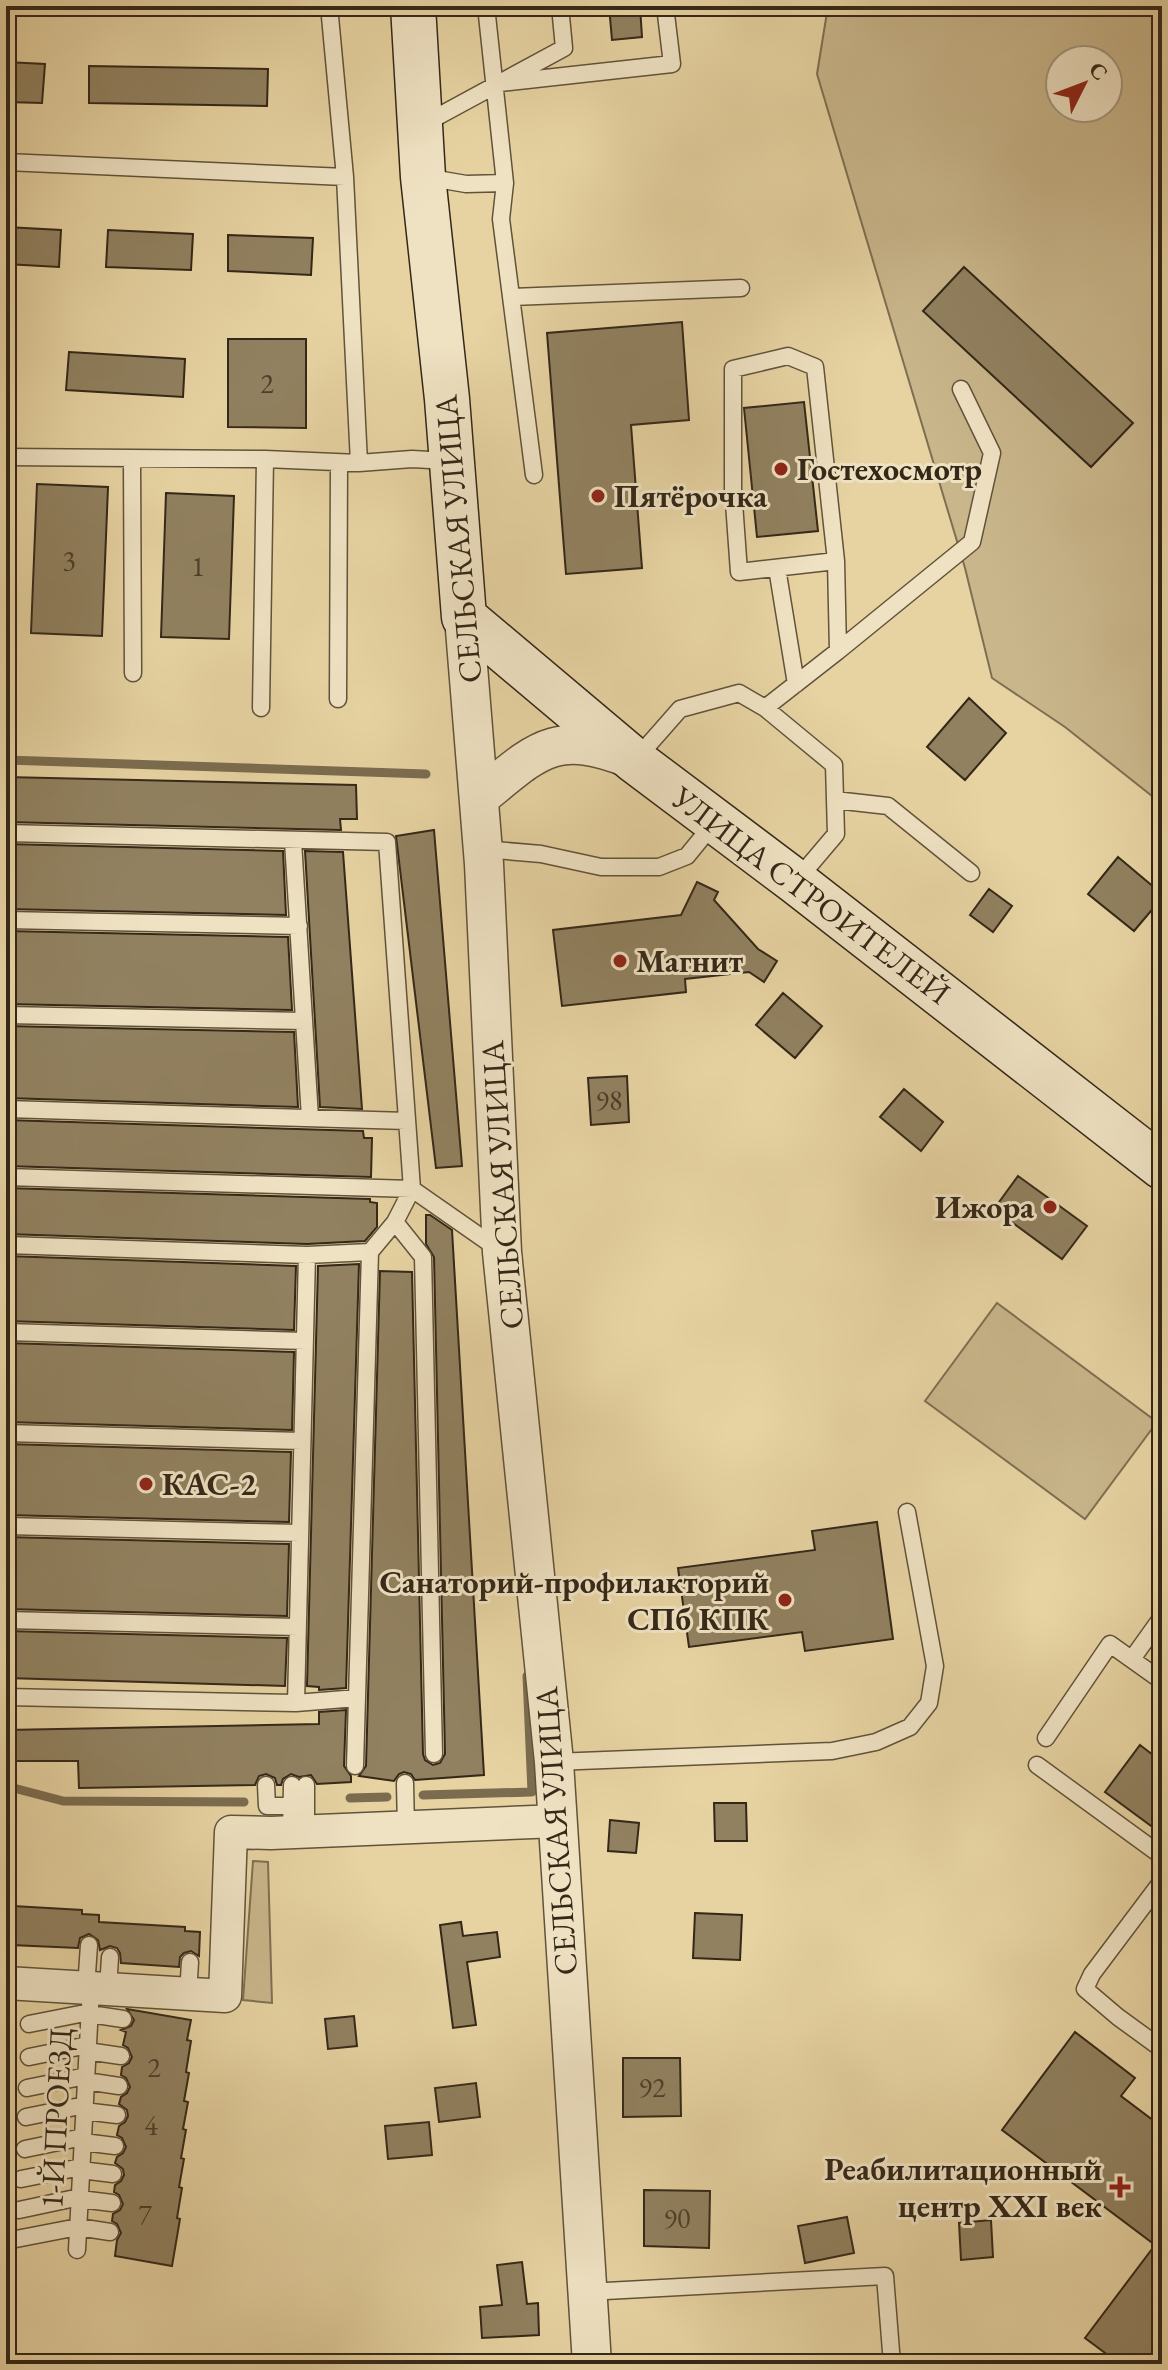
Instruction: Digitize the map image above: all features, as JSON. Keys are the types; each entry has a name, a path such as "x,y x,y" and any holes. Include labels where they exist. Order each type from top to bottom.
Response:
{"main road":[{"name":"СЕЛЬСКАЯ УЛИЦА","path":"413,6 423,177 452,461 464,617"},
{"name":"УЛИЦА СТРОИТЕЛЕЙ","path":"464,617 635,761 796,882 1162,1167"}],"street":[{"name":"СЕЛЬСКАЯ УЛИЦА","path":"464,617 483,849 502,1252 554,1762 592,2364"},
{"path":"479,798 538,752 568,743 600,747 635,761"},
{"path":"6,1983 93,1998 188,1994 225,1996 231,1832 296,1824 406,1828 558,1821"}],"lane":[{"path":"329,6 345,177 359,463"},
{"path":"486,6 497,84 505,183 501,219 534,475"},
{"path":"421,126 564,48 560,6"},
{"path":"497,84 672,64 665,6"},
{"path":"6,162 345,177"},
{"path":"423,177 466,184 505,183"},
{"path":"512,297 741,288"},
{"path":"836,561 739,572 733,489 733,369 788,356 815,367 836,561 838,651"},
{"path":"765,708 972,542 992,453 961,389"},
{"path":"6,457 265,459 339,463 412,459 452,461"},
{"path":"261,708 265,459"},
{"path":"132,460 133,673"},
{"path":"338,699 339,463"},
{"path":"777,568 796,684"},
{"path":"635,761 680,709 739,693 765,708 834,765 836,834 796,882"},
{"path":"835,800 888,806 971,873"},
{"path":"483,849 541,854 601,867 659,867 687,856 715,821"},
{"path":"6,833 387,842 412,1189 395,1222 370,1252 355,1766"},
{"path":"293,841 310,1118"},
{"path":"6,920 299,926"},
{"path":"6,1015 304,1021"},
{"path":"6,1109 407,1121"},
{"path":"6,1177 412,1189 502,1252"},
{"path":"395,1222 423,1257 434,1754"},
{"path":"6,1245 307,1255 370,1252"},
{"path":"296,1703 307,1255"},
{"path":"6,1332 305,1341"},
{"path":"6,1433 302,1441"},
{"path":"554,1762 832,1751 876,1742 910,1727 929,1703 935,1666 907,1512"},
{"path":"6,1526 300,1533"},
{"path":"1132,1659 1162,1617"},
{"path":"6,1620 298,1627"},
{"path":"1046,1738 1110,1644 1162,1681"},
{"path":"6,1697 296,1703 357,1698"},
{"path":"1037,1765 1162,1856"},
{"path":"405,1783 406,1828"},
{"path":"266,1785 267,1806 296,1824"},
{"path":"296,1824 299,1785 296,1824"},
{"path":"1162,1881 1092,1974 1085,1989 1162,2049"},
{"path":"89,1945 93,1998"},
{"path":"29,2024 93,1998 110,1957"},
{"path":"188,1994 190,1962"},
{"path":"93,1998 123,2019"},
{"name":"1-Й ПРОЕЗД","path":"77,2250 93,1998"},
{"path":"29,2057 88,2048 121,2056"},
{"path":"27,2088 86,2078 119,2086"},
{"path":"26,2117 84,2108 117,2115"},
{"path":"25,2149 83,2140 115,2146"},
{"path":"21,2179 81,2168 113,2174"},
{"path":"19,2210 80,2198 112,2203"},
{"path":"16,2239 78,2227 110,2232"},
{"path":"586,2293 885,2276 892,2364"}],"shaded area":[{"path":"828,6 1162,6 1162,804 1065,727 992,678 965,568 817,74"},
{"path":"997,1303 1157,1422 1085,1519 925,1401"},
{"path":"253,1861 268,1862 272,2003 243,2000"}],"building":[{"path":"609,6 640,6 642,37 612,40"},
{"path":"6,62 45,64 42,103 6,102"},
{"path":"89,66 268,69 267,106 89,103"},
{"path":"6,227 61,230 59,267 6,264"},
{"path":"108,230 193,234 191,270 106,267"},
{"path":"228,235 313,238 311,275 228,271"},
{"path":"964,267 1133,423 1091,467 923,311"},
{"name":"Пятёрочка","path":"682,322 689,420 631,425 642,568 566,574 547,333"},
{"path":"228,339 306,339 306,428 228,427"},
{"path":"69,352 185,359 183,397 66,390"},
{"name":"Гостехосмотр","path":"804,402 818,531 757,537 744,408"},
{"path":"37,484 108,487 102,636 31,633"},
{"path":"166,493 234,496 229,639 161,637"},
{"path":"969,698 1006,733 965,780 927,747"},
{"path":"6,777 356,785 357,819 340,819 341,830 6,822"},
{"path":"434,830 462,1166 436,1168 396,836"},
{"path":"6,844 283,851 286,915 6,909"},
{"path":"305,851 343,852 362,1109 320,1107"},
{"path":"1118,857 1162,894 1162,898 1134,931 1088,894"},
{"name":"Магнит","path":"697,882 718,892 714,900 758,949 777,961 764,982 749,972 685,979 686,992 562,1006 553,930 681,915"},
{"path":"989,889 1012,906 993,932 970,915"},
{"path":"6,931 288,937 292,1010 6,1004"},
{"path":"783,993 822,1026 795,1058 756,1025"},
{"path":"6,1026 294,1032 298,1107 6,1098"},
{"path":"627,1076 629,1122 591,1125 588,1078"},
{"path":"904,1089 943,1122 921,1151 880,1117"},
{"path":"6,1120 363,1131 364,1138 372,1138 371,1177 6,1166"},
{"path":"1018,1176 1087,1226 1062,1259 994,1209"},
{"path":"6,1188 370,1199 370,1202 377,1203 377,1227 365,1241 307,1244 6,1234"},
{"path":"426,1215 452,1230 484,1775 415,1780 411,1774 404,1772 394,1781 359,1776 366,1766 380,1271 412,1272 423,1754 425,1760 433,1765 440,1763 445,1754 434,1257 426,1244"},
{"path":"6,1256 296,1266 294,1330 6,1321"},
{"path":"359,1264 346,1688 319,1690 319,1687 307,1686 318,1266"},
{"path":"6,1343 294,1352 292,1430 6,1422"},
{"name":"КАС-2","path":"6,1444 291,1452 289,1522 6,1515"},
{"name":"Санаторий-профилакторий СПб КПК","path":"877,1522 893,1639 805,1651 802,1632 689,1647 678,1568 815,1550 812,1531"},
{"path":"6,1537 289,1544 287,1616 6,1609"},
{"path":"6,1631 287,1638 285,1686 6,1678"},
{"path":"346,1710 344,1766 351,1776 351,1782 317,1784 311,1775 299,1777 291,1774 283,1779 281,1785 277,1785 275,1778 266,1774 259,1776 255,1785 79,1788 78,1761 6,1761 6,1730 319,1724 319,1712"},
{"path":"1140,1745 1162,1762 1162,1834 1105,1792"},
{"path":"714,1803 746,1803 747,1841 715,1841"},
{"path":"610,1820 639,1823 636,1853 608,1851"},
{"path":"13,1906 82,1910 82,1914 99,1915 99,1922 185,1927 185,1931 200,1932 199,1956 191,1951 184,1953 180,1957 179,1967 121,1963 117,1948 110,1946 100,1950 98,1940 89,1934 80,1938 78,1948 11,1945 11,1940 6,1940 6,1910 13,1910"},
{"path":"695,1913 742,1915 740,1960 693,1958"},
{"path":"461,1922 463,1936 497,1932 500,1957 467,1962 476,2025 453,2028 440,1925"},
{"path":"127,2009 191,2020 187,2040 191,2041 186,2072 189,2073 184,2101 188,2102 183,2129 186,2130 181,2158 184,2159 179,2187 182,2188 177,2218 180,2219 172,2266 115,2256 121,2233 112,2221 113,2214 123,2204 114,2192 115,2185 124,2175 123,2169 115,2163 126,2147 117,2135 119,2126 128,2116 127,2110 119,2104 130,2087 121,2075 122,2067 132,2057 123,2045 126,2032 121,2030 131,2026 134,2020"},
{"path":"354,2016 357,2046 328,2049 325,2019"},
{"name":"Реабилитационный центр ХХI век","path":"1075,2032 1135,2078 1121,2096 1162,2127 1162,2364 1120,2364 1085,2338 1155,2245 1002,2130"},
{"path":"623,2058 680,2058 681,2116 623,2117"},
{"path":"476,2083 480,2117 439,2122 435,2088"},
{"path":"429,2122 432,2155 388,2159 385,2126"},
{"path":"644,2190 710,2191 709,2248 644,2246"},
{"path":"847,2217 854,2253 805,2263 798,2226"},
{"path":"991,2220 993,2257 961,2260 959,2223"},
{"path":"522,2262 527,2304 538,2303 539,2335 482,2338 480,2307 502,2305 497,2265"}],"waterway":[{"path":"6,760 426,774"},
{"path":"423,1795 532,1792 527,1676"},
{"path":"6,1786 63,1801 244,1802"},
{"path":"350,1798 387,1797"}],"place":[{"name":"Гостехосмотр","path":"781,469"},
{"name":"Пятёрочка","path":"598,496"},
{"name":"Магнит","path":"620,961"},
{"name":"Ижора","path":"1050,1207"},
{"name":"КАС-2","path":"146,1484"},
{"name":"Санаторий-профилакторий СПб КПК","path":"785,1600"},
{"name":"Реабилитационный центр ХХI век","path":"1120,2187"}]}
